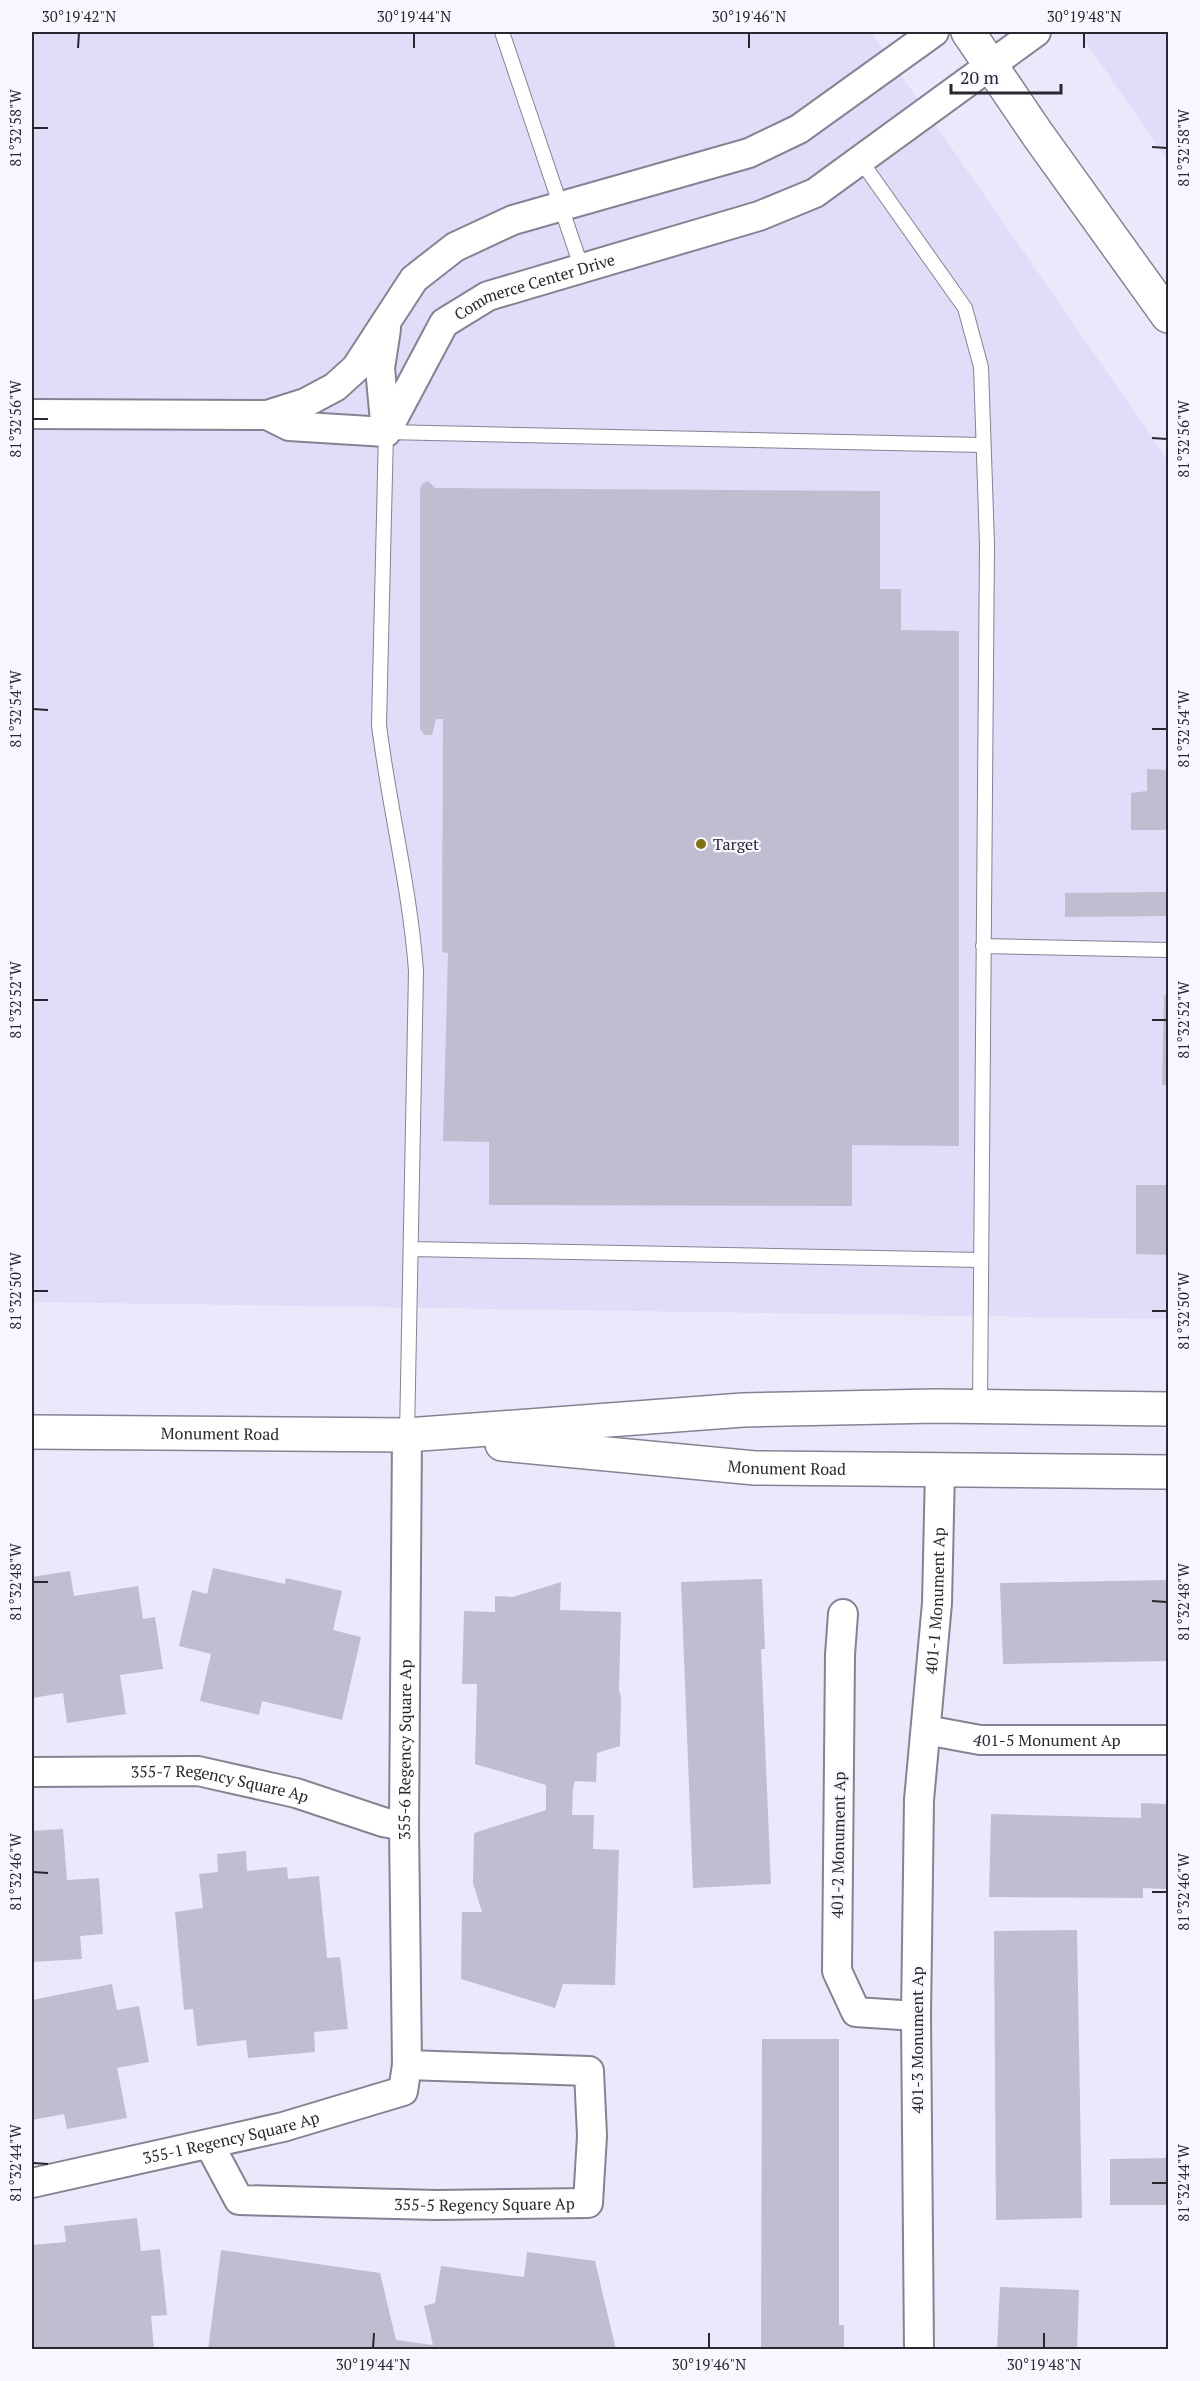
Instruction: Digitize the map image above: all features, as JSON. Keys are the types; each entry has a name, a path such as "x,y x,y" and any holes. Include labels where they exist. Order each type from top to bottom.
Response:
{"main road":[{"path":"968,32 1038,135 1168,316"},
{"name":"Monument Road","path":"32,1432 407,1435 743,1410 980,1406 1168,1409"},
{"name":"Monument Road","path":"407,1435 755,1467 1168,1472"}],"street":[{"path":"32,414 267,415 305,403 335,387 356,368 414,279 455,247 513,220 749,153 800,129 934,32"},
{"name":"Commerce Center Drive","path":"386,432 444,323 488,296 759,216 815,193 861,162 1036,32"},
{"path":"267,415 289,426 386,432 380,368 388,321"},
{"name":"355-6 Regency Square Ap","path":"407,1435 404,1826 407,2065"},
{"name":"401-1 Monument Ap","path":"926,1730 937,1603 940,1470"},
{"name":"401-2 Monument Ap","path":"843,1614 840,1655 837,1971 856,2012 916,2016"},
{"name":"401-5 Monument Ap","path":"926,1730 980,1740 1168,1740"},
{"name":"401-3 Monument Ap","path":"919,2349 916,2016 919,1800 926,1730"},
{"name":"355-7 Regency Square Ap","path":"32,1772 198,1771 296,1793 383,1822 404,1826"},
{"name":"355-1 Regency Square Ap","path":"32,2183 283,2127 403,2091 407,2065"},
{"name":"355-5 Regency Square Ap","path":"209,2144 239,2200 437,2205 588,2203 592,2136 590,2071 407,2065"}],"lane":[{"path":"502,32 559,207 582,269"},
{"path":"861,162 965,308 981,367 987,544 980,1406"},
{"path":"407,1435 415,961 411,914 379,725 386,432 983,445"},
{"path":"983,945 1168,950"},
{"path":"411,1249 981,1260"}],"shaded area":[{"path":"32,32 871,32 1168,460 1168,1319 32,1302"},
{"path":"1079,32 1168,32 1168,161"}],"building":[{"name":"Target","path":"428,481 435,488 880,491 880,589 901,589 901,630 959,631 959,1146 852,1145 852,1206 489,1205 489,1142 443,1141 448,953 442,952 443,719 436,719 432,735 425,735 420,729 420,490 422,484"},
{"path":"1147,769 1168,770 1168,830 1131,830 1131,793 1147,791"},
{"path":"1168,892 1168,916 1065,917 1065,893"},
{"path":"1164,995 1168,995 1168,1085 1162,1085"},
{"path":"1136,1185 1168,1185 1168,1255 1136,1254"},
{"path":"213,1568 285,1584 286,1578 342,1591 333,1630 361,1637 342,1720 262,1701 259,1715 200,1701 211,1654 179,1646 192,1590 207,1594"},
{"path":"70,1571 74,1596 138,1586 143,1619 155,1617 163,1669 120,1675 126,1714 67,1723 63,1693 32,1698 32,1577"},
{"path":"762,1579 765,1649 761,1649 771,1884 693,1888 681,1582"},
{"path":"1168,1580 1168,1661 1003,1664 1000,1583"},
{"path":"561,1582 560,1610 621,1612 620,1746 597,1753 596,1782 575,1781 572,1815 594,1815 593,1849 619,1850 615,1985 563,1984 555,2008 461,1979 462,1912 482,1912 473,1883 474,1833 546,1810 546,1785 475,1764 477,1684 462,1684 464,1611 495,1612 495,1596 513,1597"},
{"path":"1141,1803 1168,1804 1168,1889 1143,1888 1143,1898 989,1897 991,1814 1141,1818"},
{"path":"63,1829 67,1880 99,1878 103,1934 80,1936 82,1959 32,1962 32,1831"},
{"path":"246,1851 247,1871 287,1867 288,1879 319,1876 327,1958 340,1957 348,2029 314,2032 315,2052 248,2058 246,2040 197,2046 193,2009 184,2010 175,1912 203,1908 199,1874 218,1872 217,1854"},
{"path":"1077,1930 1082,2218 996,2220 994,1931"},
{"path":"112,1984 117,2010 139,2006 149,2062 117,2068 127,2118 67,2129 64,2114 32,2120 32,2000"},
{"path":"762,2039 839,2039 839,2325 844,2325 844,2350 761,2350"},
{"path":"1168,2158 1168,2205 1110,2205 1110,2159"},
{"path":"137,2218 141,2251 160,2249 167,2315 151,2316 154,2350 32,2350 32,2245 66,2242 64,2226"},
{"path":"221,2250 380,2273 396,2340 433,2345 424,2306 435,2303 441,2266 524,2277 527,2252 595,2261 616,2350 208,2350"},
{"path":"1000,2287 1079,2290 1077,2350 997,2350"}],"place":[{"name":"Target","path":"701,844"}]}
